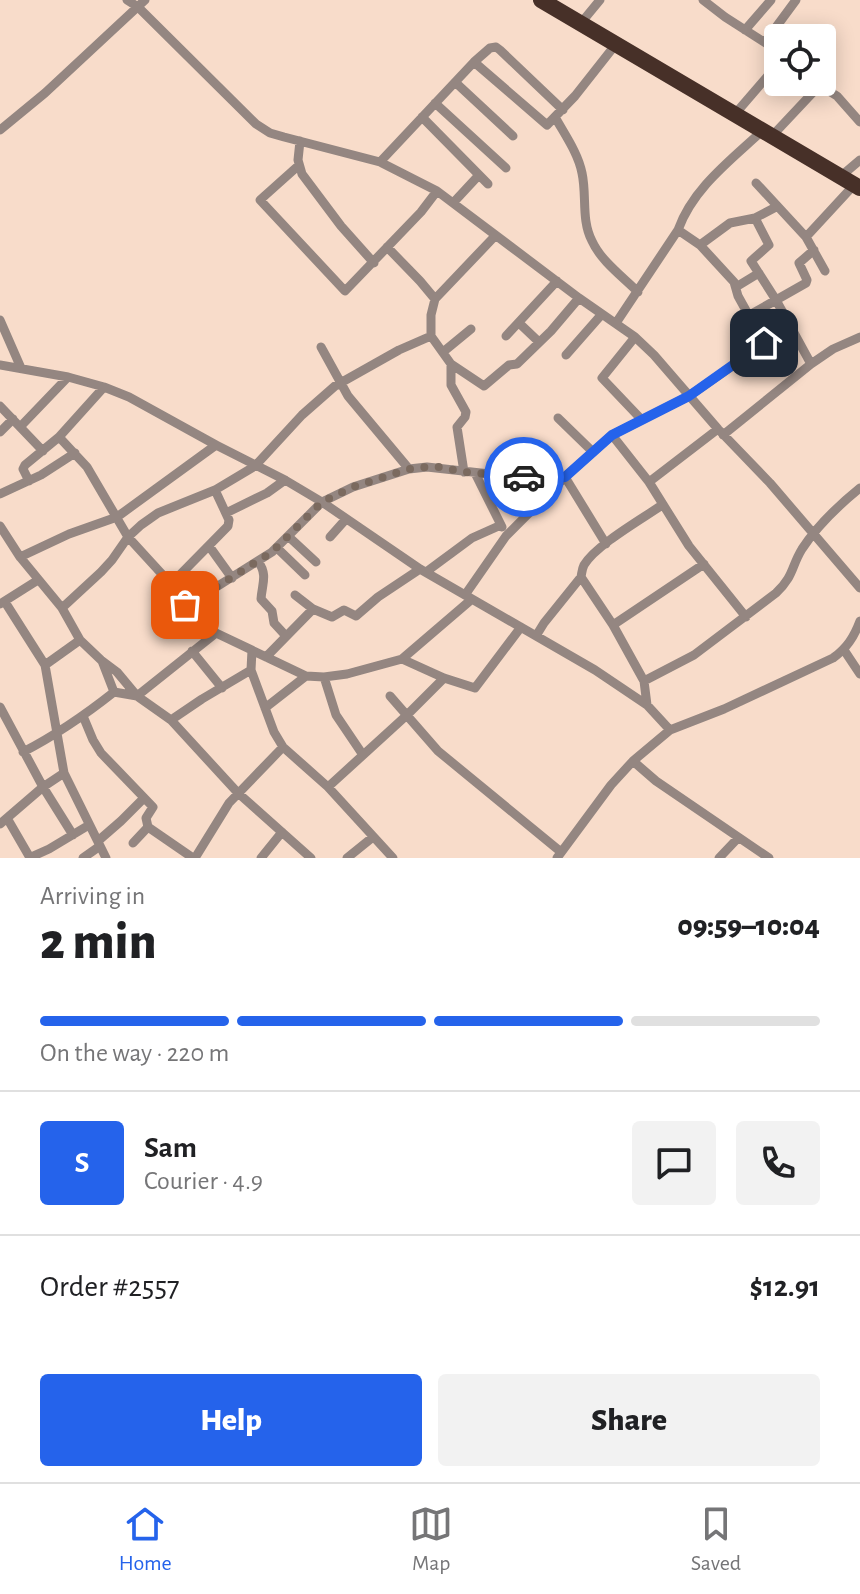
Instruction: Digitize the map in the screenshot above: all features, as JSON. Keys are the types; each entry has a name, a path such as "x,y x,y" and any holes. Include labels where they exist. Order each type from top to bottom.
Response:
{"highway":[{"path":"541,0 852,183"}],"street":[{"path":"127,0 142,4 256,124 270,133 380,162 437,191 635,337 815,533 860,588"},
{"path":"581,23 600,0"},
{"path":"703,0 764,41"},
{"path":"745,30 773,0 787,10"},
{"path":"777,24 796,0"},
{"path":"0,130 142,4"},
{"path":"474,62 547,125 595,73 616,44"},
{"path":"380,162 474,62 490,48 496,47 559,114 582,171 585,220 590,238 596,250 638,292"},
{"path":"735,114 764,80"},
{"path":"455,82 513,136"},
{"path":"836,95 860,122"},
{"path":"616,323 678,230 699,192 767,134 805,96"},
{"path":"435,103 506,168"},
{"path":"422,117 488,184"},
{"path":"300,141 298,166 308,183 374,263"},
{"path":"806,237 852,183 860,160"},
{"path":"298,166 260,200 345,291 421,212 437,191"},
{"path":"453,203 479,175"},
{"path":"756,183 806,237 825,271"},
{"path":"700,245 730,223 755,218 776,207"},
{"path":"755,218 769,245 751,260 811,364"},
{"path":"678,230 700,245 734,282 748,316 764,343"},
{"path":"495,236 435,299 431,336 451,364 484,386 509,365 517,364 579,298"},
{"path":"387,247 435,299"},
{"path":"748,316 806,283 799,263 814,250"},
{"path":"736,287 759,273"},
{"path":"506,336 557,281"},
{"path":"566,355 602,314"},
{"path":"0,320 21,368"},
{"path":"519,323 539,342"},
{"path":"59,437 87,467 128,537 171,584 189,610 216,633 306,676 347,674 402,659 468,597 506,536 612,435 689,396 790,326"},
{"path":"443,352 471,329"},
{"path":"62,608 107,566 141,525 158,513 215,490 255,466 320,397 399,350 431,336"},
{"path":"635,337 602,378 641,419"},
{"path":"649,482 811,364 833,349 859,338"},
{"path":"321,347 348,396 409,469"},
{"path":"451,364 451,385 466,412 457,427 470,472 506,536"},
{"path":"0,365 68,377 129,397 285,480 423,571 595,670 647,705 670,730"},
{"path":"0,432 16,423 68,377"},
{"path":"29,481 24,468 59,437 104,387"},
{"path":"0,406 43,451"},
{"path":"558,418 593,452"},
{"path":"612,435 649,482 689,546 746,617"},
{"path":"20,557 69,534 117,517 216,445"},
{"path":"0,492 29,481 75,453"},
{"path":"189,610 202,596 277,548 322,502 353,487 409,469 440,467 543,480 565,477"},
{"path":"565,477 606,544"},
{"path":"226,513 267,493 285,480"},
{"path":"644,681 694,655 786,584 797,558 815,533 860,488"},
{"path":"171,584 228,526 229,520 215,490"},
{"path":"536,636 581,577 586,563 606,544 662,505"},
{"path":"330,537 346,519"},
{"path":"295,595 313,609 332,617 344,610 358,615 378,597 472,538 501,525"},
{"path":"0,526 20,557 62,608 80,640 117,672 137,696 171,720 238,793 311,858"},
{"path":"289,537 316,562"},
{"path":"209,546 232,578"},
{"path":"0,551 13,547"},
{"path":"277,548 305,575"},
{"path":"258,561 265,578 261,599 272,611 274,623 286,636"},
{"path":"613,625 704,564"},
{"path":"581,577 613,625 644,681 647,705"},
{"path":"38,580 3,603 45,665 64,773 106,858"},
{"path":"266,657 313,609"},
{"path":"402,659 475,688 521,627"},
{"path":"390,696 438,751 559,855 611,785 633,761 670,730 724,709 833,658 844,650 859,627"},
{"path":"23,752 56,734 114,692 137,696 216,633"},
{"path":"45,665 80,640"},
{"path":"252,650 251,670 274,732 283,747 328,787 393,858"},
{"path":"844,650 860,674"},
{"path":"192,651 222,688"},
{"path":"101,660 114,692"},
{"path":"171,720 251,670"},
{"path":"265,708 306,676"},
{"path":"324,677 336,715 363,755"},
{"path":"328,787 444,678"},
{"path":"0,707 4,726 73,835"},
{"path":"83,716 101,753 153,807 146,818 148,827 194,858 225,809 283,747"},
{"path":"633,761 656,781 722,825 756,854 769,858"},
{"path":"64,773 4,821 30,857 51,854 89,825"},
{"path":"83,858 143,799"},
{"path":"133,843 148,827"},
{"path":"261,858 282,832"},
{"path":"347,858 373,837"},
{"path":"719,858 738,838"}],"way so far":[{"path":"185,605 189,610 202,596 272,552 322,502 353,487 409,469 427,467 524,477"}],"route":[{"path":"524,477 543,480 565,477 612,435 689,396 764,343"}]}
